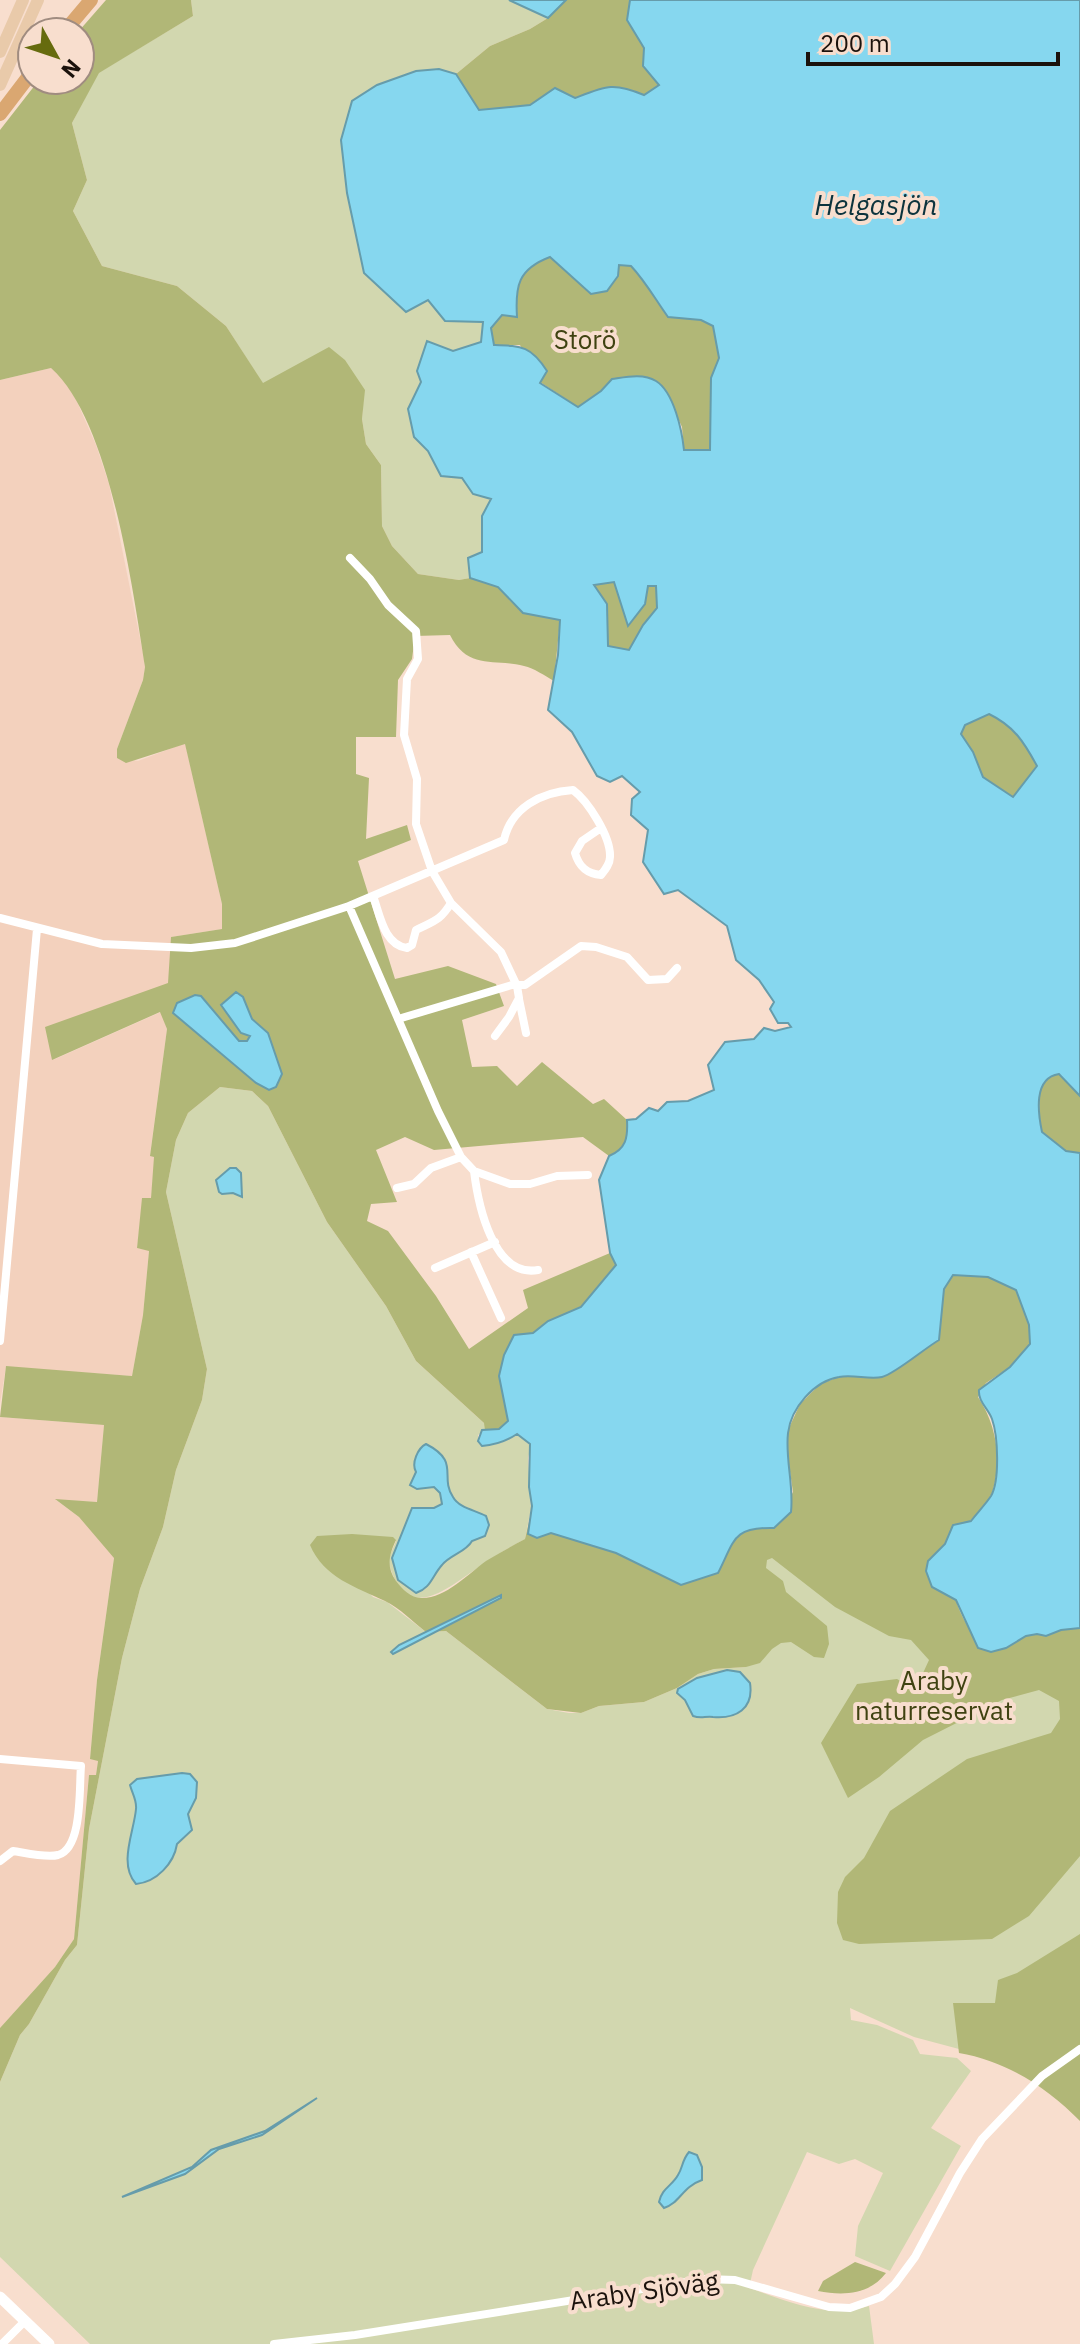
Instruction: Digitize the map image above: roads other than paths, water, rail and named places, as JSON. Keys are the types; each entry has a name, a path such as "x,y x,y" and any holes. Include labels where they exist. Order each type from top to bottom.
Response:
{"highway":[{"path":"78,16 91,0"},
{"path":"0,114 16,93"}],"main road":[{"path":"0,52 23,0"},
{"path":"0,85 38,0"}],"street":[{"path":"350,558 388,605 416,631 418,659 407,679 404,735 417,779 416,824 432,871 451,903 501,952 517,986 526,1033"},
{"path":"0,918 102,944 191,948 235,943 349,906 504,840 508,826 523,807 560,791 573,790 582,797 601,828 611,856 601,875 592,874 578,863 575,853 582,841 601,828"},
{"path":"373,896 392,943 407,948 412,945 416,930 434,923 451,903"},
{"path":"349,906 461,1157 474,1171 510,1184 530,1184 557,1176 588,1175"},
{"path":"0,1341 37,929"},
{"path":"398,1019 512,985 525,985 581,946 596,947 627,957 648,980 667,979 677,968"},
{"path":"495,1036 519,998"},
{"path":"397,1188 414,1184 431,1168 461,1157"},
{"path":"474,1171 478,1204 507,1263 528,1272 538,1270"},
{"path":"435,1268 495,1242"},
{"path":"471,1252 501,1318"},
{"path":"0,1759 81,1766 76,1831 67,1850 58,1855 13,1851 0,1861"},
{"name":"Araby Sjöväg","path":"274,2344 355,2335 705,2279 735,2280 829,2307 862,2305 881,2297 903,2273 982,2139 1042,2076 1080,2049"},
{"path":"0,2297 49,2344"},
{"path":"2,2344 25,2321"}],"water":[{"path":"509,0 566,0 548,18"},
{"name":"Helgasjön","path":"630,0 1080,0 1080,1096 1059,1074 1045,1082 1039,1106 1042,1132 1066,1151 1080,1153 1080,1628 1061,1630 1046,1636 1026,1636 1006,1648 991,1652 978,1648 956,1600 932,1587 926,1571 928,1561 945,1544 953,1525 971,1521 991,1496 997,1469 996,1436 979,1390 1010,1367 1030,1344 1029,1325 1016,1290 988,1277 953,1275 944,1289 939,1340 902,1366 882,1377 844,1376 830,1380 805,1397 794,1414 788,1433 791,1512 774,1528 742,1533 732,1544 718,1573 681,1585 616,1553 551,1533 537,1538 528,1534 532,1506 530,1444 517,1434 482,1446 478,1441 482,1430 499,1429 508,1421 499,1376 504,1355 514,1335 533,1333 548,1321 581,1307 616,1265 610,1253 599,1180 609,1156 625,1142 627,1120 636,1119 649,1108 658,1111 667,1102 688,1101 714,1090 708,1065 725,1042 754,1039 764,1028 775,1031 791,1027 788,1023 778,1023 770,1009 774,1002 759,980 736,960 727,926 678,890 664,894 643,862 648,830 631,815 632,799 640,792 622,776 610,782 597,776 572,732 548,710 558,655 560,620 523,613 498,587 470,578 468,558 482,552 482,516 491,499 473,494 462,478 441,476 428,451 414,437 408,409 421,382 417,371 427,341 453,351 481,342 483,322 445,321 428,300 406,312 364,273 347,193 341,140 352,101 377,85 416,71 439,69 456,74 479,110 530,105 555,88 575,98 610,87 644,95 659,85 643,66 644,48 627,20","holes":["550,257 591,294 607,291 618,276 619,265 631,266 668,317 701,320 713,326 719,358 711,378 710,450 684,450 672,403 656,381 634,376 612,379 578,407 540,383 547,371 531,352 519,347 494,345 491,328 502,315 517,317 518,288 525,273","614,582 628,626 645,604 648,586 656,586 657,608 629,650 608,646 607,604 594,585","989,714 1012,729 1023,742 1037,766 1013,797 983,777 973,752 961,734 965,725"]},
{"path":"236,992 243,997 252,1019 268,1033 282,1074 276,1087 269,1090 256,1083 173,1013 177,1003 195,995 201,996 239,1041 247,1041 250,1036 241,1033 221,1005"},
{"path":"230,1168 236,1168 241,1173 242,1197 219,1192 216,1180"},
{"path":"426,1444 443,1457 449,1489 456,1501 486,1516 489,1525 485,1536 472,1541 445,1562 428,1585 416,1593 398,1580 392,1558 412,1508 434,1508 442,1504 440,1493 434,1487 417,1489 410,1485 416,1472 416,1456"},
{"path":"501,1595 501,1598 393,1654 391,1652 399,1645"},
{"path":"727,1670 740,1672 750,1683 751,1692 746,1706 729,1716 693,1716 685,1700 677,1693 678,1689 697,1678"},
{"path":"190,1774 197,1782 196,1798 188,1814 192,1830 177,1844 163,1870 151,1880 136,1884 128,1867 128,1848 136,1806 130,1785 137,1779"},
{"path":"317,2098 262,2135 219,2149 185,2174 122,2197 192,2167 211,2150 265,2131"},
{"path":"689,2152 697,2155 702,2167 702,2180 664,2208 659,2202 660,2197 678,2175"}],"park label":[{"name":"Storö","path":"585,340"},
{"name":"Araby naturreservat","path":"934,1696"}]}
